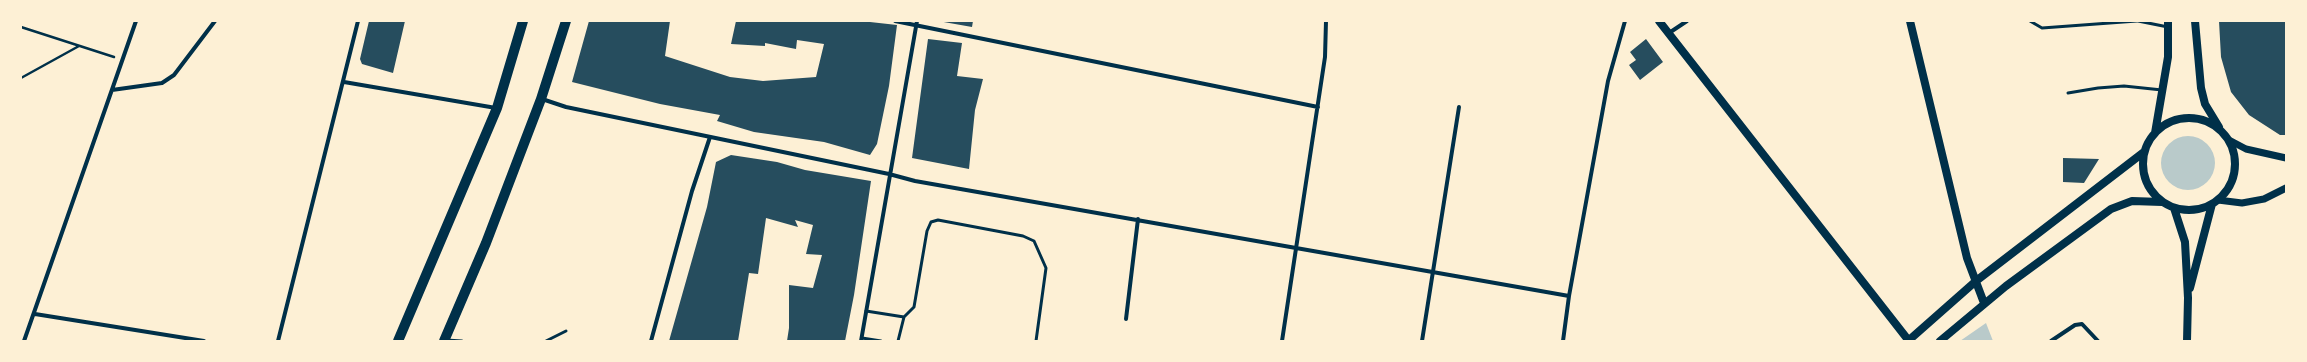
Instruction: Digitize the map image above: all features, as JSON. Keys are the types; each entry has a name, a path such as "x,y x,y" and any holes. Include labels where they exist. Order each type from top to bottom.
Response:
{"main road":[{"path":"398,341 497,108 523,21"},
{"path":"444,340 486,243 541,99 566,21"},
{"path":"1659,21 1908,341 1976,281 2144,152 2155,133 2164,90 2168,56 2168,24"},
{"path":"1910,21 1967,258 1984,303"},
{"path":"2195,21 2200,88 2205,104 2220,130"},
{"path":"2155,133 2166,124 2179,119 2194,118 2208,121 2220,130 2229,140 2234,152 2236,165 2230,184 2215,202 2188,298"},
{"path":"2144,152 2144,173 2149,186 2162,202 2174,208 2194,210 2215,202"},
{"path":"1940,341 1984,303 2111,209 2132,201 2162,202"},
{"path":"2174,208 2185,242 2188,298 2187,341"}],"street":[{"path":"24,341 35,314 136,21"},
{"path":"112,90 162,83 174,75 216,21"},
{"path":"278,341 344,82 358,21"},
{"path":"895,21 917,23 1318,107"},
{"path":"1282,341 1325,57 1326,21"},
{"path":"1563,341 1569,296 1608,81 1625,21"},
{"path":"1669,33 1687,21"},
{"path":"862,339 889,174 917,23"},
{"path":"344,82 497,108"},
{"path":"541,99 566,107 889,174 915,181 1569,296"},
{"path":"1422,341 1458,107"},
{"path":"651,341 692,190 710,137"},
{"path":"2229,140 2246,149 2286,158"},
{"path":"2215,202 2242,203 2264,198 2286,188"},
{"path":"1126,318 1138,219"},
{"path":"35,314 204,341"},
{"path":"2051,341 2076,325 2082,324 2098,341"}],"lane":[{"path":"2030,21 2042,28 2138,21 2168,24"},
{"path":"2068,93 2098,88 2124,86 2164,90"},
{"path":"898,341 904,317 914,307 927,231 931,222 938,220 1024,236 1034,241 1046,268 1044,294 1036,341"},
{"path":"866,311 904,317"},
{"path":"546,341 566,331"},
{"path":"862,339 881,341"},
{"path":"444,340 462,341"}],"path":[{"path":"21,27 122,59"},
{"path":"21,78 79,45"}],"shaded area":[{"path":"2183,136 2193,136 2203,140 2211,148 2215,158 2215,168 2211,178 2203,186 2193,190 2183,190 2173,186 2165,178 2161,168 2161,158 2165,148 2173,140"},
{"path":"1986,323 1993,341 1960,341"}],"building":[{"path":"369,21 405,21 393,73 362,64 360,59"},
{"path":"589,21 670,21 665,56 730,77 763,81 816,77 824,44 797,40 796,49 765,43 765,46 731,44 736,21 861,21 897,25 889,86 877,144 870,155 824,142 754,132 717,121 720,115 660,104 572,82"},
{"path":"938,21 973,21 972,27"},
{"path":"2219,21 2286,21 2286,135 2280,135 2249,115 2231,92 2221,57"},
{"path":"928,39 962,43 957,76 983,79 975,110 969,169 912,158"},
{"path":"1646,39 1663,62 1640,80 1629,65 1636,60 1630,52"},
{"path":"731,155 777,162 805,170 871,181 854,295 845,341 787,341 789,328 789,285 813,288 822,255 806,254 813,225 795,220 798,227 766,218 758,274 749,273 738,341 669,341 707,207 716,162"},
{"path":"2063,158 2099,159 2084,183 2063,182"}]}
